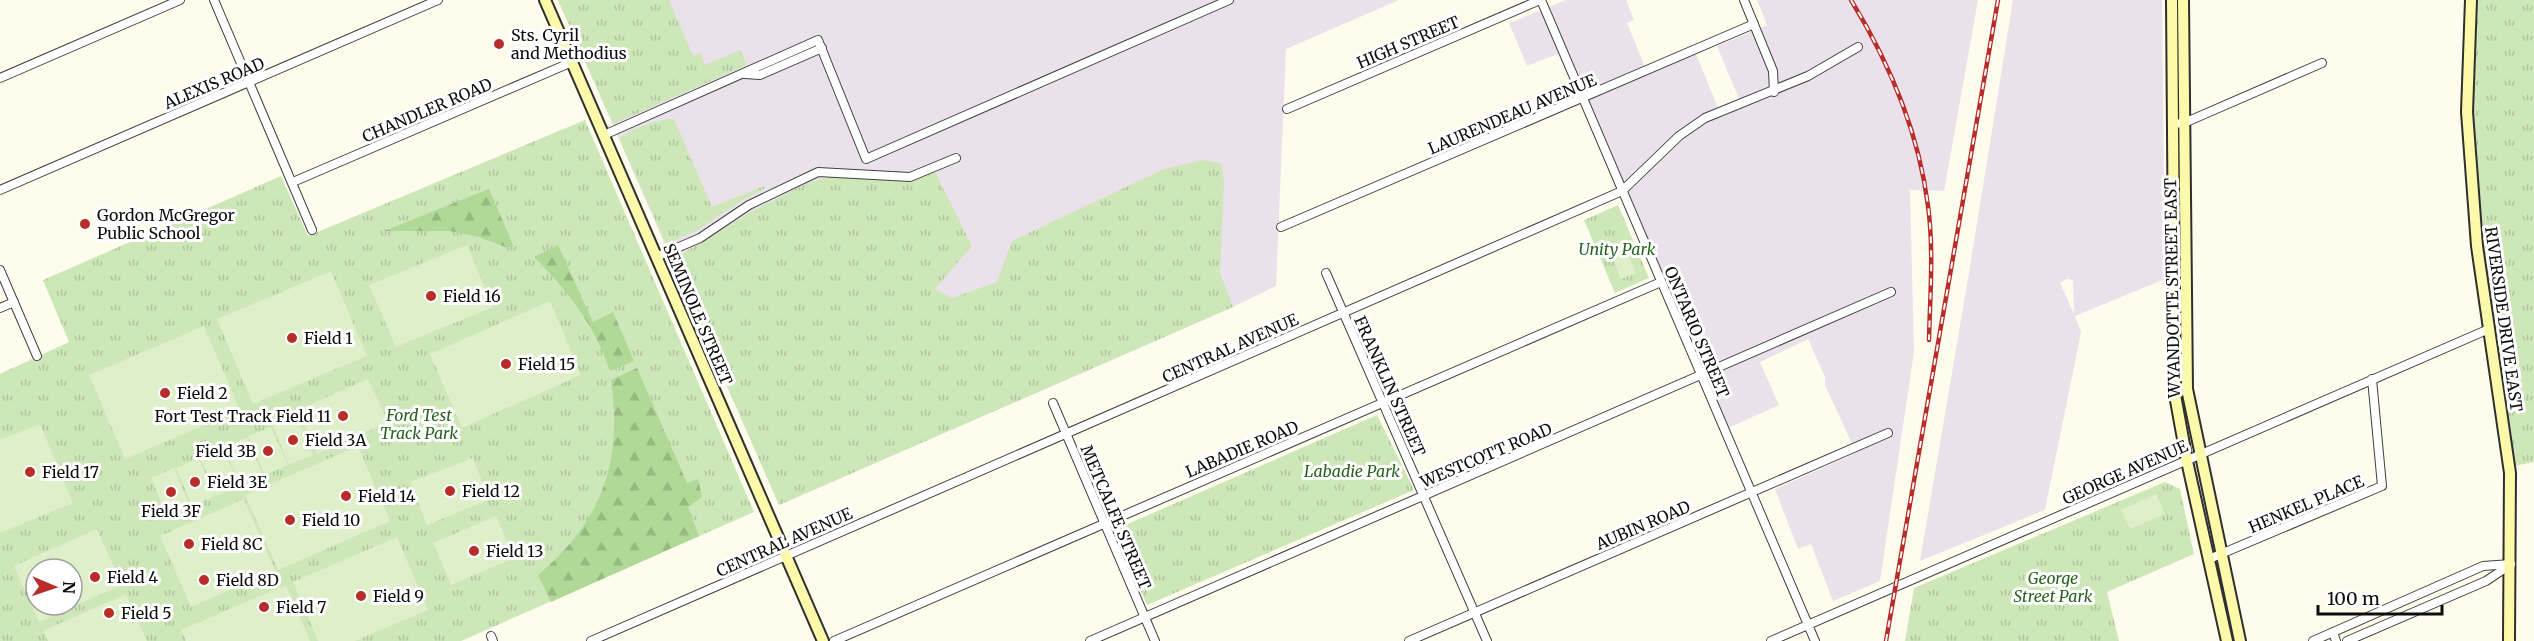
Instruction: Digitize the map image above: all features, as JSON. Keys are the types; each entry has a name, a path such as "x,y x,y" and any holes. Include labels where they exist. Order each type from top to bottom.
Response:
{"main road":[{"name":"SEMINOLE STREET","path":"545,0 823,641"},
{"name":"WYANDOTTE STREET EAST","path":"2172,0 2175,395 2187,461 2227,641"},
{"name":"WYANDOTTE STREET EAST","path":"2183,0 2187,389 2240,641"},
{"name":"RIVERSIDE DRIVE EAST","path":"2471,0 2467,112 2477,246 2510,473 2509,641"}],"street":[{"path":"0,78 180,0"},
{"path":"214,0 312,230"},
{"name":"ALEXIS ROAD","path":"0,190 438,0"},
{"path":"604,135 743,74 760,75 822,48 866,159 1229,0"},
{"name":"ONTARIO STREET","path":"1540,0 1815,641"},
{"name":"HIGH STREET","path":"1287,109 1540,0"},
{"path":"1744,0 1773,71 1774,92"},
{"name":"LAURENDEAU AVENUE","path":"1281,227 1754,24"},
{"name":"CENTRAL AVENUE","path":"591,641 1622,191 1679,136 1705,118 1774,92 1808,76 1858,47"},
{"name":"CHANDLER ROAD","path":"293,183 572,62"},
{"path":"2172,124 2184,123 2322,63"},
{"path":"656,257 700,238 749,205 818,172 910,177 956,158"},
{"path":"0,270 37,356"},
{"name":"FRANKLIN STREET","path":"1326,273 1487,641"},
{"name":"LABADIE ROAD","path":"834,641 1661,282"},
{"name":"WESTCOTT ROAD","path":"1090,641 1892,292"},
{"path":"0,308 14,302"},
{"name":"GEORGE AVENUE","path":"1771,641 2489,329"},
{"name":"HENKEL PLACE","path":"2209,559 2382,486 2372,380"},
{"name":"METCALFE STREET","path":"1053,403 1155,641"},
{"name":"AUBIN ROAD","path":"1409,641 1888,433"},
{"path":"2313,641 2483,566 2511,564"},
{"path":"2347,641 2486,581 2511,564"},
{"path":"2405,600 2411,613"},
{"path":"2333,632 2336,641"}],"shaded area":[{"path":"558,0 1399,0 1286,49 1276,286 1233,307 779,505"},
{"path":"1566,0 1626,0 1634,20 1627,23 1645,67 1693,47 1719,110 1740,101 1717,46 1767,25 1757,0 1978,0 1944,191 1910,190 1914,352 1880,581 1833,601 1811,544 1798,549 1775,489 1856,453 1825,385 1825,377 1808,339 1760,362 1779,405 1728,428 1568,50 1527,66 1509,23"},
{"path":"2013,0 2162,0 2165,279 2075,316 2081,332 2045,510 1920,561","holes":["2066,279 2073,280 2074,314 2060,283"]}],"green space":[{"path":"558,0 669,0 693,56 700,53 705,65 740,50 747,65 613,124"},
{"path":"2475,0 2534,0 2534,462 2514,466 2505,419 2496,331 2479,247 2472,110"},
{"path":"674,119 712,207 764,186 764,189 741,201 698,230 666,244 619,138 645,125"},
{"name":"Ford Test Track Park","path":"585,120 754,512 461,641 0,641 0,374 69,342 43,280 281,176 308,236"},
{"path":"1202,160 1221,163 1224,182 1220,273 1233,307 779,505 672,260 754,210 807,183 823,178 840,177 905,182 935,172 972,246 935,289 952,298 997,282 1012,241 1164,169"},
{"path":"489,189 513,245 508,248 479,237 451,231 384,231"},
{"name":"Unity Park","path":"1618,205 1649,278 1615,293 1584,220"},
{"name":"Field 16","path":"467,245 493,307 396,347 369,285"},
{"path":"558,245 593,322 613,312 634,361 610,371 596,338 579,310 534,257"},
{"path":"1626,250 1636,273 1621,279 1612,256"},
{"name":"Field 1","path":"331,271 367,356 253,404 217,319"},
{"name":"Field 15","path":"550,301 581,375 462,428 430,354"},
{"name":"Field 2","path":"204,326 240,410 125,459 89,375"},
{"path":"637,368 687,483 698,479 702,497 688,507 699,536 551,602 538,575 560,555 578,533 603,488 614,438 611,380"},
{"name":"Fort Test Track Field 11","path":"368,379 388,422 317,454 298,410"},
{"name":"Labadie Park","path":"1377,415 1414,490 1147,605 1114,530"},
{"name":"Field 3A","path":"296,416 313,455 289,465 273,426"},
{"name":"Field 17","path":"40,424 73,503 0,533 0,440"},
{"name":"Field 3B","path":"271,427 288,465 265,475 248,436"},
{"path":"247,437 263,476 240,485 224,447"},
{"path":"358,446 390,521 278,570 245,495"},
{"path":"223,448 239,486 216,496 200,457"},
{"name":"Field 3E","path":"199,458 215,496 192,506 176,468"},
{"name":"Field 12","path":"473,458 489,500 427,525 410,482"},
{"name":"Field 3F","path":"174,468 190,506 167,516 151,478"},
{"name":"George Street Park","path":"2165,482 2180,489 2194,554 2107,592 2119,641 1905,641 1914,588"},
{"path":"2156,494 2165,514 2130,529 2121,510"},
{"path":"244,499 275,570 191,607 160,536"},
{"name":"Field 13","path":"496,516 514,558 451,585 433,543"},
{"path":"97,529 122,585 84,602 84,557 34,557"},
{"name":"Field 9","path":"397,537 428,610 355,641 318,641 293,582"},
{"path":"24,562 24,588 14,566"},
{"name":"Field 7","path":"286,585 310,641 186,641 181,630"},
{"name":"Field 5","path":"126,594 147,641 48,641 43,631 74,617 84,617 84,613"},
{"path":"37,617 50,617 39,622"}],"railway":[{"path":"1851,0 1890,73 1918,152 1924,179 1931,239 1929,340"},
{"path":"1886,641 1998,0"}],"place":[{"name":"Sts. Cyril and Methodius","path":"499,44"},
{"name":"Gordon McGregor Public School","path":"85,224"},
{"name":"Field 16","path":"431,296"},
{"name":"Field 1","path":"292,338"},
{"name":"Field 15","path":"506,364"},
{"name":"Field 2","path":"165,393"},
{"name":"Fort Test Track Field 11","path":"343,416"},
{"name":"Field 3A","path":"293,440"},
{"name":"Field 3B","path":"268,451"},
{"name":"Field 17","path":"30,472"},
{"name":"Field 3E","path":"195,482"},
{"name":"Field 12","path":"450,491"},
{"name":"Field 3F","path":"171,492"},
{"name":"Field 14","path":"346,496"},
{"name":"Field 10","path":"290,520"},
{"name":"Field 8C","path":"189,544"},
{"name":"Field 13","path":"474,551"},
{"name":"Field 4","path":"95,577"},
{"name":"Field 8D","path":"204,580"},
{"name":"Field 9","path":"361,596"},
{"name":"Field 7","path":"264,607"},
{"name":"Field 5","path":"109,613"}]}
